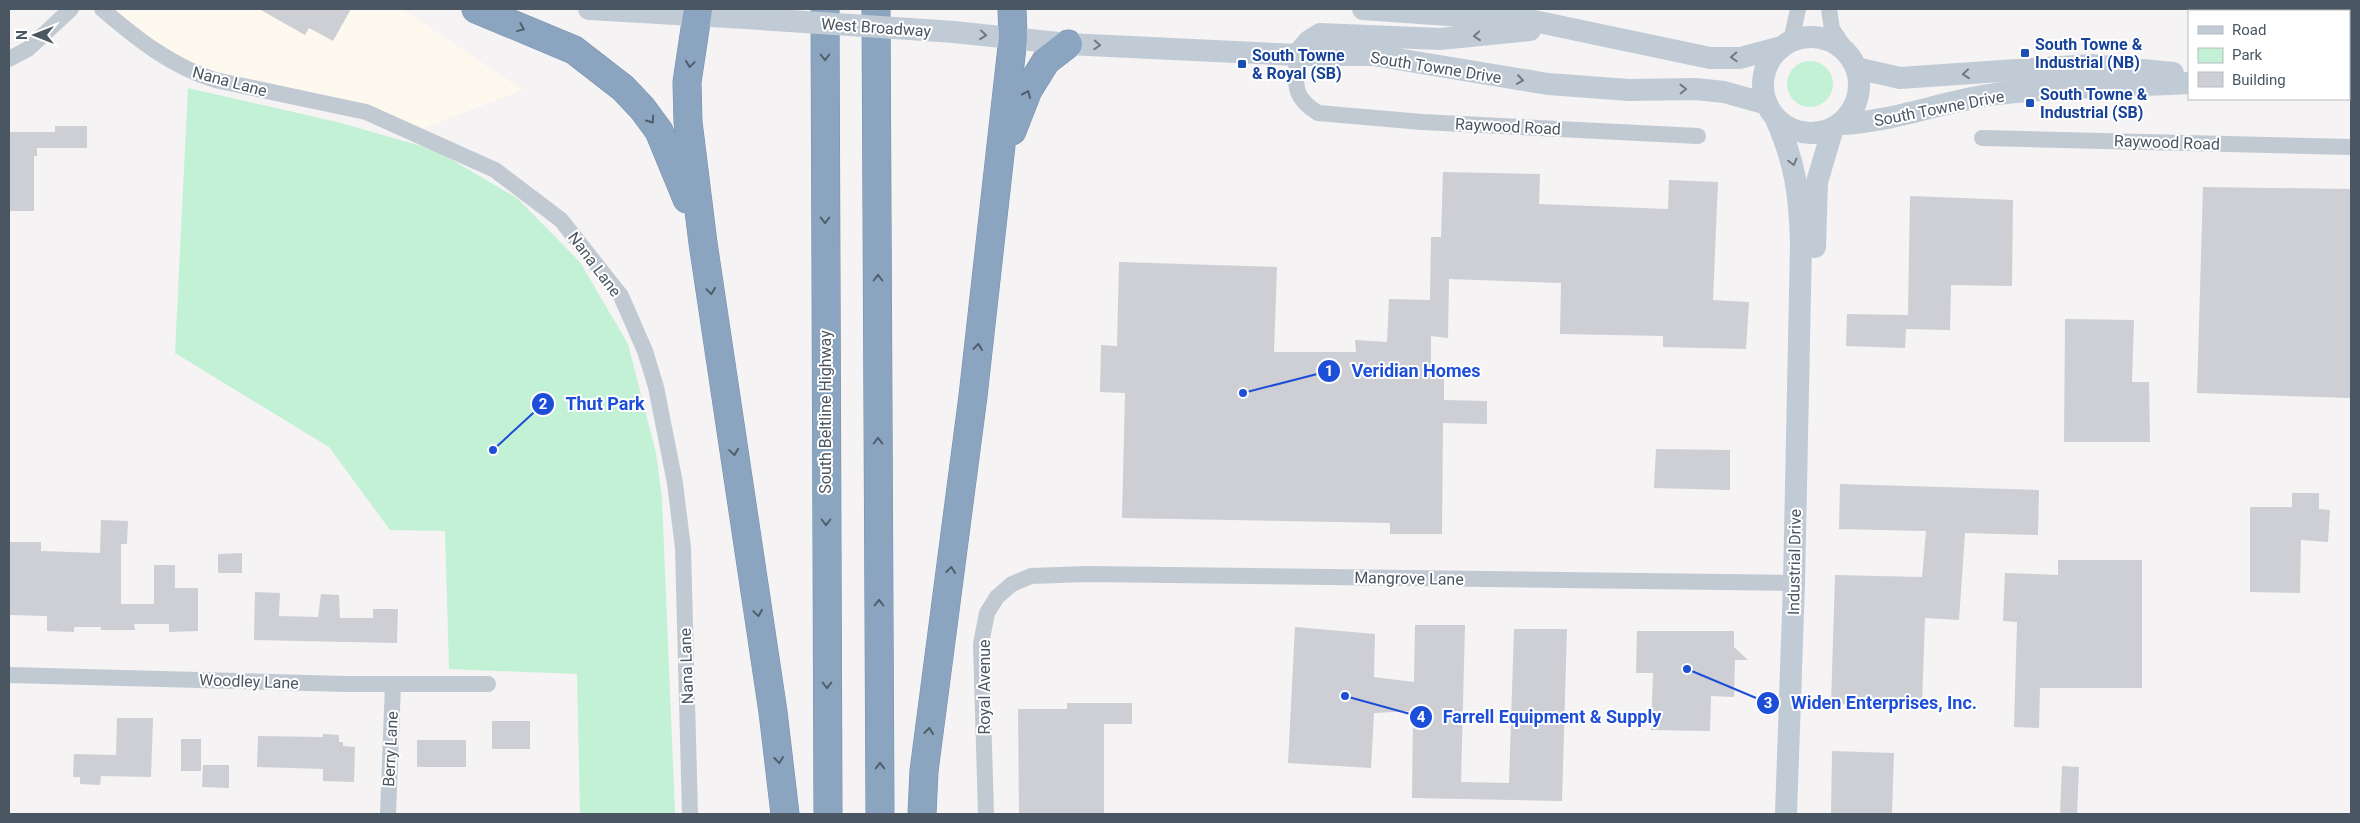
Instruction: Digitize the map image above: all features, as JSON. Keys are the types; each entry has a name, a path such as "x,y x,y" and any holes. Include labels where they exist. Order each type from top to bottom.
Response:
{"highway":[{"path":"476,9 574,50 623,88 642,108 658,131 674,164 704,243"},
{"name":"South Beltline Highway","path":"824,9 828,814"},
{"path":"876,9 880,814"},
{"path":"922,814 924,770 974,396 1013,38 1012,9"},
{"path":"697,12 687,82 688,122 771,702 785,814"},
{"path":"997,172 1028,90 1046,61 1068,44"}],"street":[{"path":"9,59 28,49 71,9"},
{"name":"Nana Lane","path":"102,9 159,55 191,72 215,80 366,112 495,170 561,220 621,296 645,351 656,387 676,483 683,548 690,814"},
{"name":"West Broadway","path":"589,9 697,12 745,18 954,32 1013,38"},
{"path":"1363,9 1534,21 1710,58 1740,58 1804,38 1817,37 1840,47 1853,62"},
{"path":"1798,9 1786,44 1771,59 1764,73 1763,89 1771,111 1784,126 1802,132 1821,133 1836,126 1853,109 1858,96 1859,81 1853,62 1832,29 1829,9"},
{"path":"1297,55 1309,41 1320,34 1440,39 1560,26"},
{"name":"South Towne Drive","path":"1013,38 1068,44 1297,55 1380,56 1548,84 1629,90 1696,88 1724,92 1771,111"},
{"name":"Raywood Road","path":"1297,55 1296,89 1304,104 1318,113 1422,122 1698,136"},
{"name":"South Towne Drive","path":"1853,62 1900,78 2090,65 2188,76"},
{"name":"South Towne Drive","path":"1836,126 1863,123 1928,107 1995,94 2188,83"},
{"name":"Industrial Drive","path":"1771,111 1794,164 1800,202 1802,244 1794,583 1786,814"},
{"name":"Industrial Drive","path":"1799,310 1814,273 1817,182 1836,126"},
{"name":"Raywood Road","path":"1982,138 2351,147"},
{"name":"Mangrove Lane","path":"1024,579 1031,576 1062,573 1794,583"},
{"name":"Royal Avenue","path":"986,814 981,644 987,613 997,597 1012,584 1024,579"},
{"name":"Woodley Lane","path":"9,675 393,684 488,684"},
{"name":"Berry Lane","path":"388,814 393,684"}],"shaded area":[{"path":"102,9 402,9 523,90 413,132 215,80"}],"green space":[{"path":"1815,61 1819,62 1829,71 1832,75 1832,93 1823,103 1815,107 1805,107 1797,103 1788,93 1787,79 1791,71 1801,62"},
{"path":"188,88 341,123 435,150 517,198 580,262 628,344 656,453 662,498 675,814 580,814 577,674 449,669 445,531 390,530 329,447 175,353"}],"building":[{"path":"259,9 351,9 333,41 309,28 305,35"},
{"path":"55,126 87,126 87,148 37,148 37,156 34,156 34,211 9,211 9,132 55,132"},
{"path":"1443,172 1540,174 1539,204 1668,209 1669,180 1718,182 1713,300 1749,302 1746,349 1663,347 1663,336 1560,334 1561,283 1449,279 1448,338 1431,336 1431,368 1444,369 1444,400 1487,401 1487,424 1443,423 1442,534 1390,534 1390,523 1122,518 1125,393 1100,392 1101,345 1117,346 1119,262 1277,267 1274,352 1356,352 1355,340 1387,342 1389,299 1430,300 1431,237 1441,237"},
{"path":"2203,187 2351,189 2351,398 2197,393"},
{"path":"1910,196 2013,200 2012,286 1951,285 1950,330 1906,329 1905,348 1846,346 1847,314 1908,315"},
{"path":"2065,319 2134,320 2132,382 2149,382 2150,442 2064,442"},
{"path":"1656,449 1730,450 1730,490 1654,488"},
{"path":"1840,484 2039,490 2038,535 1965,533 1959,620 1925,618 1922,706 1831,704 1835,575 1922,577 1926,531 1839,529"},
{"path":"2292,493 2319,493 2319,509 2330,510 2328,542 2301,540 2300,593 2250,592 2250,507 2292,507"},
{"path":"101,520 128,521 127,544 121,544 121,604 154,604 154,565 175,565 175,588 198,588 198,631 169,632 169,624 134,624 135,630 101,630 101,627 74,627 74,632 47,631 47,616 9,615 9,542 41,542 41,551 100,553"},
{"path":"242,553 242,573 218,573 218,554"},
{"path":"2058,560 2142,560 2142,688 2040,688 2039,728 2014,727 2017,622 2003,621 2005,573 2058,575"},
{"path":"255,592 280,593 279,616 318,617 321,594 339,595 340,618 373,618 373,609 398,609 397,643 254,640"},
{"path":"1415,625 1465,625 1461,782 1509,783 1514,629 1567,629 1562,801 1412,798 1413,711 1374,713 1371,768 1288,763 1295,627 1375,634 1374,677 1414,682"},
{"path":"1637,631 1734,631 1734,647 1748,660 1735,660 1734,697 1711,696 1710,731 1651,730 1653,673 1636,673"},
{"path":"1067,703 1132,703 1132,724 1104,724 1104,814 1019,814 1018,709 1067,709"},
{"path":"117,718 153,718 151,777 101,776 100,785 80,784 80,777 73,777 74,754 116,755"},
{"path":"492,721 530,721 530,749 492,749"},
{"path":"323,734 339,735 339,742 343,742 343,746 355,747 354,782 323,781 323,769 257,767 258,736 323,737"},
{"path":"181,739 201,739 201,771 181,771"},
{"path":"417,740 466,740 466,767 417,767"},
{"path":"1832,751 1894,753 1892,814 1831,814"},
{"path":"203,765 229,765 229,788 202,787"},
{"path":"2062,766 2079,767 2077,814 2060,814"}],"place":[{"name":"South Towne & Industrial (NB)","path":"2025,53"},
{"name":"South Towne & Royal (SB)","path":"1242,64"},
{"name":"South Towne & Industrial (SB)","path":"2030,103"},
{"name":"Veridian Homes","path":"1243,393"},
{"name":"Thut Park","path":"493,450"},
{"name":"Widen Enterprises, Inc.","path":"1687,669"},
{"name":"Farrell Equipment & Supply","path":"1345,696"}]}
